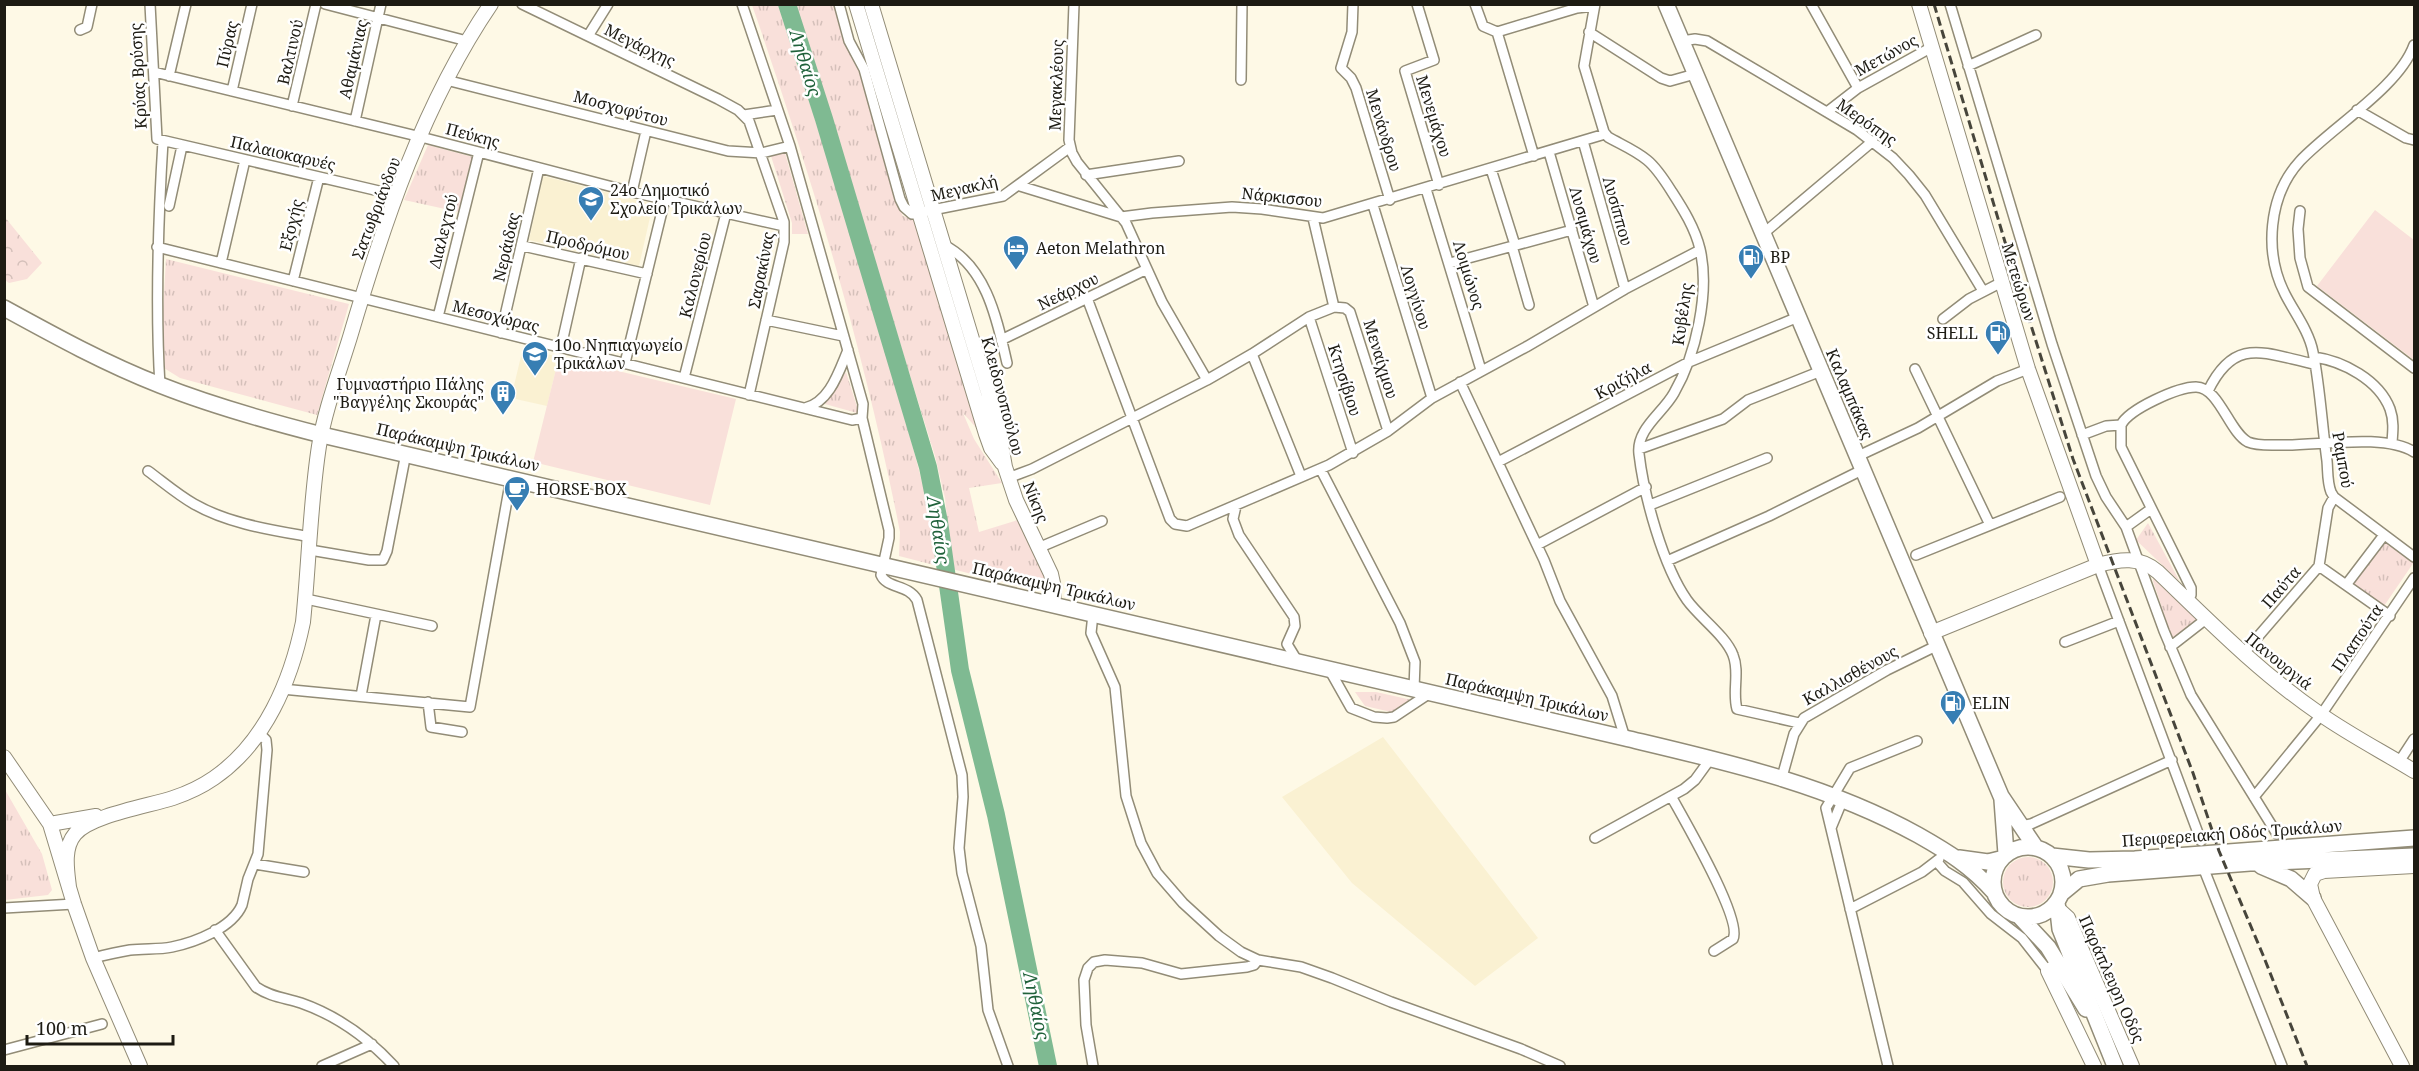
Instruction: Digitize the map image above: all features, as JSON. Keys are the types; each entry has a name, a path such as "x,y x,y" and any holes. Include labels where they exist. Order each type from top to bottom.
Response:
{"main road":[{"name":"Καλαμπάκας","path":"1666,4 2001,796 2036,848"},
{"name":"Παράκαμψη Τρικάλων","path":"4,308 160,386 322,435 1711,758 1782,777 1838,797 1891,820 1940,856 1988,862 2003,857"},
{"name":"Καλαμπάκας","path":"2001,796 2006,832 2003,857"},
{"name":"Περιφερειακή Οδός Τρικάλων","path":"2052,856 2089,860 2135,859 2415,838"},
{"path":"2101,1034 2054,968 2035,930 2020,917 2004,908 1994,892 1994,873 2003,857 2019,848 2036,848 2052,856 2062,873 2059,901 2060,929 2115,1066"},
{"name":"Περιφερειακή Οδός Τρικάλων","path":"2059,901 2079,879 2092,876 2250,863 2415,856"},
{"name":"Παράκαμψη Τρικάλων","path":"1958,858 1994,892"},
{"path":"2250,863 2283,874 2313,898"},
{"path":"2020,917 2041,915 2059,901"}],"street":[{"path":"80,30 87,27 92,4"},
{"name":"Κρύας Βρύσης","path":"150,4 156,138 163,141"},
{"path":"169,76 186,4"},
{"name":"Πύρας","path":"232,91 252,4"},
{"name":"Βαλτινού","path":"292,106 316,4"},
{"path":"325,4 467,41"},
{"name":"Αθαμάνιας","path":"355,121 381,4"},
{"name":"Σατωβριάνδου","path":"136,809 194,791 216,777 250,744 282,689 297,651 306,599 322,435 361,298 396,195 446,80 467,41 491,4"},
{"name":"Μεγάρχης","path":"522,4 717,99 744,115"},
{"path":"588,36 608,4"},
{"path":"742,4 790,146 864,409 862,418 888,519 889,566 882,579 909,590 917,600 957,753 963,785 960,842 962,873 981,946 988,1010 1008,1066"},
{"path":"839,4 849,41 868,66"},
{"name":"Κλειδονοπούλου","path":"856,4 868,66 927,212"},
{"name":"Κλειδονοπούλου","path":"871,4 937,246 995,419 1006,472"},
{"name":"Μεγακλέους","path":"1074,4 1070,147 1073,157 1086,176 1122,217 1132,234 1166,311 1207,380"},
{"path":"1241,80 1242,4"},
{"name":"Μενάνδρου","path":"1353,4 1352,32 1341,68 1351,78 1356,88 1390,200"},
{"name":"Μενεμάχου","path":"1417,4 1434,60 1405,71 1439,185"},
{"path":"1475,4 1483,26 1497,32 1594,5 1585,71 1605,134"},
{"path":"1811,4 1857,88"},
{"name":"Μετεώρων","path":"1919,4 2028,369 2098,565"},
{"path":"1950,4 2082,435 2103,492 2126,527 2170,647 2197,706 2277,834"},
{"path":"1497,32 1534,156"},
{"path":"1589,32 1661,78 1670,81 1695,74"},
{"path":"1968,66 2036,35"},
{"name":"Μερόπης","path":"1682,42 1695,39 1707,40 1873,141 1917,184 1949,231 1983,291"},
{"name":"Ραμπού","path":"2415,45 2400,70 2314,147 2289,175 2281,189 2274,217 2272,254 2275,272 2305,332 2314,360 2329,487 2334,497 2415,557"},
{"name":"Μετώνος","path":"1827,112 1857,88 1932,47"},
{"name":"Πεύκης","path":"154,72 421,137 632,192 784,226"},
{"name":"Μοσχοφύτου","path":"446,80 728,151 762,153 790,146"},
{"path":"744,115 777,110"},
{"path":"2357,110 2406,138 2415,140"},
{"path":"744,115 752,125 762,153"},
{"path":"632,192 646,131"},
{"name":"Νάρκισσου","path":"1020,186 1122,217 1232,207 1262,209 1313,218 1330,217 1605,134"},
{"name":"Κυβέλης","path":"1605,134 1652,164 1679,202 1700,250 1702,270 1700,315 1689,362 1671,399 1645,430 1639,449"},
{"path":"160,386 157,331 157,247 163,141"},
{"name":"Παλαιοκαρυές","path":"163,141 396,195"},
{"name":"Λυσίππου","path":"1582,141 1625,289"},
{"path":"1764,233 1873,141"},
{"path":"169,206 182,146"},
{"name":"Μεγακλή","path":"927,212 1003,196 1020,186 1070,147"},
{"name":"Διαλεχτού","path":"438,317 479,152"},
{"name":"Λυσιμάχου","path":"1549,152 1594,308"},
{"name":"Σαρακίνας","path":"749,395 784,242 784,226 762,153"},
{"path":"221,263 245,160"},
{"path":"1086,176 1179,161"},
{"name":"Νεράιδας","path":"501,333 523,246 539,168"},
{"path":"1491,169 1529,305"},
{"name":"Εξοχής","path":"293,281 319,177"},
{"name":"Λοιμώνος","path":"1426,189 1481,370"},
{"path":"625,363 665,199"},
{"name":"Λογγίνου","path":"1373,205 1432,398"},
{"path":"2300,210 2298,229 2300,258 2309,289 2415,368"},
{"name":"Καλονερίου","path":"684,378 726,213"},
{"path":"1006,472 1032,469 1133,419 1252,354 1309,317 1334,307 1313,218"},
{"path":"1450,263 1572,230"},
{"name":"Προδρόμου","path":"523,246 647,274"},
{"path":"937,246 951,249 978,276 985,288 1007,363"},
{"name":"Μεσοχώρας","path":"157,247 749,395 854,420 862,418"},
{"path":"1087,298 1170,519 1175,524 1187,526 1301,476 1321,470 1353,453 1388,431 1432,398 1526,347 1625,289 1700,250"},
{"path":"561,347 581,258"},
{"name":"Νεάρχου","path":"1001,340 1147,269"},
{"path":"1943,319 1983,291 2002,282"},
{"name":"Μεναίχμου","path":"1334,307 1345,308 1350,312 1388,431"},
{"name":"Κτησίβιου","path":"1309,317 1353,453"},
{"name":"Κριζήλα","path":"1498,462 1689,362 1798,317"},
{"path":"766,320 843,336"},
{"path":"804,408 815,405 832,385 848,350"},
{"path":"2208,391 2221,367 2242,354 2261,353 2329,360 2357,373 2378,390 2390,409 2393,428 2392,442"},
{"path":"1252,354 1301,476"},
{"path":"1915,369 1990,525"},
{"path":"1667,561 1769,516 1990,385 2028,369"},
{"path":"1799,723 1737,709 1734,656 1729,646 1686,599 1667,561 1650,506 1639,449 1723,418 1748,400 1821,371"},
{"path":"1460,382 1537,545 1565,611 1612,696 1625,738"},
{"path":"2187,600 2191,595 2191,588 2124,455 2120,439 2121,425 2133,411 2189,388 2199,387 2208,391 2239,433 2250,442 2266,445 2325,445 2392,442 2415,452"},
{"path":"2082,435 2106,426 2121,425"},
{"path":"148,471 193,504 218,515 369,560 383,560 387,551 406,453"},
{"path":"1650,506 1767,458"},
{"path":"1321,470 1400,623 1415,662 1414,688"},
{"name":"Νίκης","path":"1006,472 1023,519 1053,581 1053,604"},
{"path":"282,689 470,707 511,478"},
{"path":"1537,545 1646,487"},
{"path":"1916,555 2060,497"},
{"name":"Παύτα","path":"2243,654 2319,566 2328,508 2334,497"},
{"path":"1236,506 1233,519 1239,535 1293,617 1295,626 1287,644 1298,662"},
{"path":"2126,527 2151,509"},
{"name":"Νίκης","path":"1038,548 1102,521"},
{"path":"2346,585 2384,536"},
{"path":"1934,639 2098,565 2137,560"},
{"name":"Πανουργιά","path":"2137,560 2150,565 2243,654 2321,715 2415,771"},
{"path":"2098,565 2201,841"},
{"path":"2319,566 2390,616"},
{"name":"Πλαπούτα","path":"2254,797 2321,715 2415,578"},
{"path":"306,599 432,626"},
{"path":"1094,614 1091,633 1114,687 1126,796 1145,852 1157,873 1183,903 1219,936 1258,960 1311,970 1560,1066"},
{"path":"360,696 376,615"},
{"path":"2170,647 2206,619"},
{"path":"2065,642 2119,621"},
{"name":"Καλλισθένους","path":"1782,777 1799,723 1812,712 1887,670 1934,639"},
{"path":"1329,669 1352,708 1374,717 1394,717 1430,693"},
{"path":"428,702 431,727 462,732"},
{"path":"93,958 130,950 171,947 215,930 230,921 240,909 260,842 267,750 266,740 258,732"},
{"path":"2399,762 2415,739"},
{"path":"1888,1066 1831,828 1838,797 1850,768 1917,741"},
{"path":"4,757 50,824 93,958 140,1066"},
{"path":"1595,838 1695,780 1711,758"},
{"path":"2021,826 2031,824 2172,760"},
{"path":"1671,796 1716,880 1735,929 1733,939 1714,951"},
{"path":"50,824 136,809"},
{"path":"69,887 66,864 74,834 90,823 136,809"},
{"path":"1850,909 1922,872 1940,856 1945,871 1963,882 1991,914 2022,938 2054,968 2094,1066"},
{"path":"255,864 304,872"},
{"path":"2402,1066 2313,898 2310,880 2320,872 2415,866"},
{"path":"2203,867 2282,1066"},
{"name":"Παράπλευρη Οδός","path":"2059,901 2132,1066"},
{"path":"4,908 74,904"},
{"path":"215,930 256,987 266,993 299,1002 344,1023 372,1044 394,1066"},
{"path":"1093,1066 1086,1025 1084,980 1088,968 1094,962 1105,960 1142,963 1181,974 1247,967 1254,965 1258,960"},
{"path":"4,1050 102,1024"},
{"path":"322,1066 372,1044"}],"shaded area":[{"name":"24ο Δημοτικό Σχολείο Τρικάλων","path":"543,176 653,204 639,266 529,240"},
{"name":"10ο Νηπιαγωγείο Τρικάλων","path":"523,348 559,357 547,406 511,398"},
{"path":"1383,737 1538,938 1475,986 1352,883 1282,797"}],"green space":[{"path":"752,5 778,5 848,225 910,435 929,513 938,566 899,556 900,532 854,332 796,135"},
{"path":"795,5 836,5 862,73 901,212 903,216 916,221 980,432 963,413 974,439 1002,483 969,488 979,532 1018,520 1037,555 1048,584 1038,589 952,569 945,498 935,456"},
{"path":"428,145 473,157 459,212 404,200"},
{"path":"785,153 808,234 792,234 792,223 771,156"},
{"path":"2375,210 2414,240 2414,360 2317,286"},
{"path":"4,216 42,263 27,279 9,283 5,280"},
{"path":"166,259 349,304 317,415 180,378 164,368 162,329"},
{"path":"559,357 736,399 710,505 533,462"},
{"path":"846,372 858,410 857,413 825,404"},
{"path":"2148,523 2179,580 2136,540"},
{"path":"2388,540 2414,558 2414,562 2384,606 2354,585 2354,581"},
{"path":"2153,578 2199,621 2173,641 2153,581"},
{"path":"1355,692 1376,692 1412,700 1391,712 1365,706"},
{"path":"4,788 42,854 52,890 48,895 5,900"},
{"path":"2028,857 2046,864 2053,882 2046,900 2028,907 2010,900 2003,882 2010,864"}],"waterway":[{"name":"Ληθαίος","path":"787,4 824,119 928,467 939,522 960,670 996,815 1048,1066"}],"railway":[{"path":"1934,4 2073,459 2193,773 2219,851 2307,1066"}],"place":[{"name":"24ο Δημοτικό Σχολείο Τρικάλων","path":"591,222"},
{"name":"Aeton Melathron","path":"1016,271"},
{"name":"BP","path":"1751,280"},
{"name":"SHELL","path":"1998,356"},
{"name":"10ο Νηπιαγωγείο Τρικάλων","path":"535,377"},
{"name":"Γυμναστήριο Πάλης \"Βαγγέλης Σκουράς\"","path":"503,416"},
{"name":"HORSE BOX","path":"517,512"},
{"name":"ELIN","path":"1953,726"}]}
